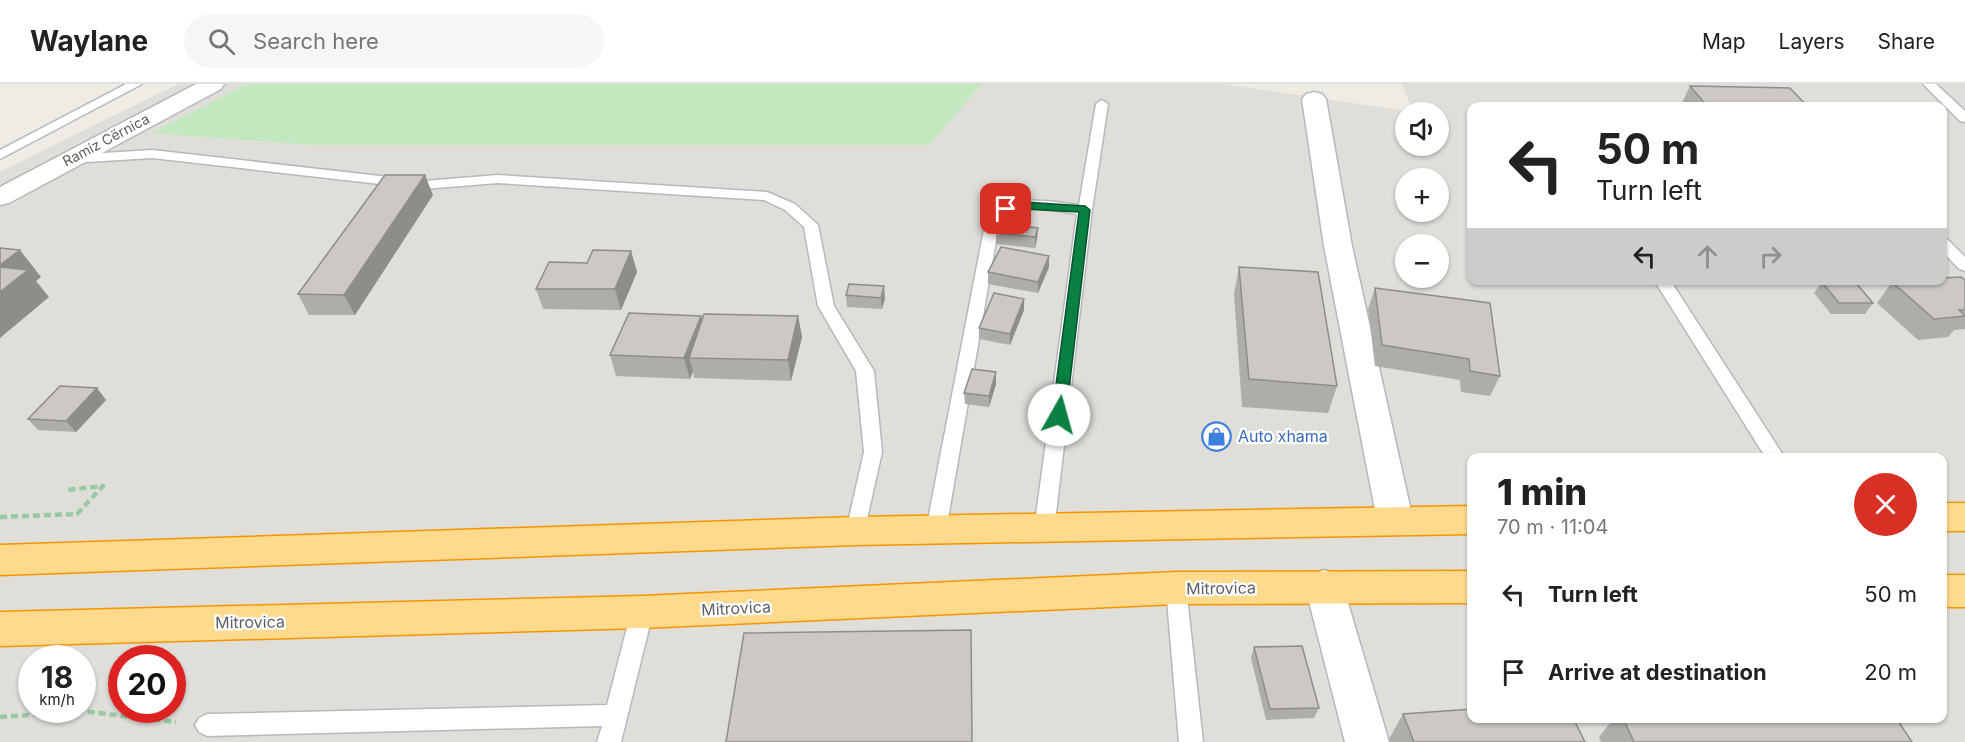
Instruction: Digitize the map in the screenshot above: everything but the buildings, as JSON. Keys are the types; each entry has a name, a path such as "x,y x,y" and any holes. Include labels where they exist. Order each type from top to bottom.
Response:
{"highway":[{"path":"1947,517 1965,517"},
{"path":"0,560 856,531 1044,530 1467,520"},
{"name":"Mitrovica","path":"0,628 642,612 1176,588 1467,587"},
{"path":"1947,591 1965,591"}],"street":[{"name":"Ramiz Cërnica","path":"0,197 213,84"},
{"path":"1314,99 1338,246 1395,520"},
{"path":"1324,586 1367,742"}],"lane":[{"path":"0,155 136,84"},
{"path":"1929,84 1965,118"},
{"path":"1044,530 1085,210 1102,104"},
{"path":"69,159 152,154 424,185 498,179 767,196 790,207 811,225 826,306 865,371 873,452 856,531"},
{"path":"936,530 994,219 1006,209 1024,205 1085,210"},
{"path":"1947,247 1965,266"},
{"path":"1665,285 1773,453"},
{"path":"1176,588 1191,742"},
{"path":"609,742 642,612"},
{"path":"207,725 616,715"}],"path":[{"path":"0,517 77,514 103,486 67,490"},
{"path":"0,717 82,711 207,725"}],"shaded area":[{"path":"178,84 247,84 153,133 311,145 928,145 982,84 1225,84 1395,109 1395,156 1449,156 1449,102 1409,102 1402,84 1965,84 1965,742 0,742 0,172"}],"green space":[{"path":"247,84 982,84 929,145 311,145 151,133"}],"place":[{"name":"Auto xhama","path":"1217,436"}],"route":[{"path":"1006,209 1024,205 1085,210 1059,415"}]}
